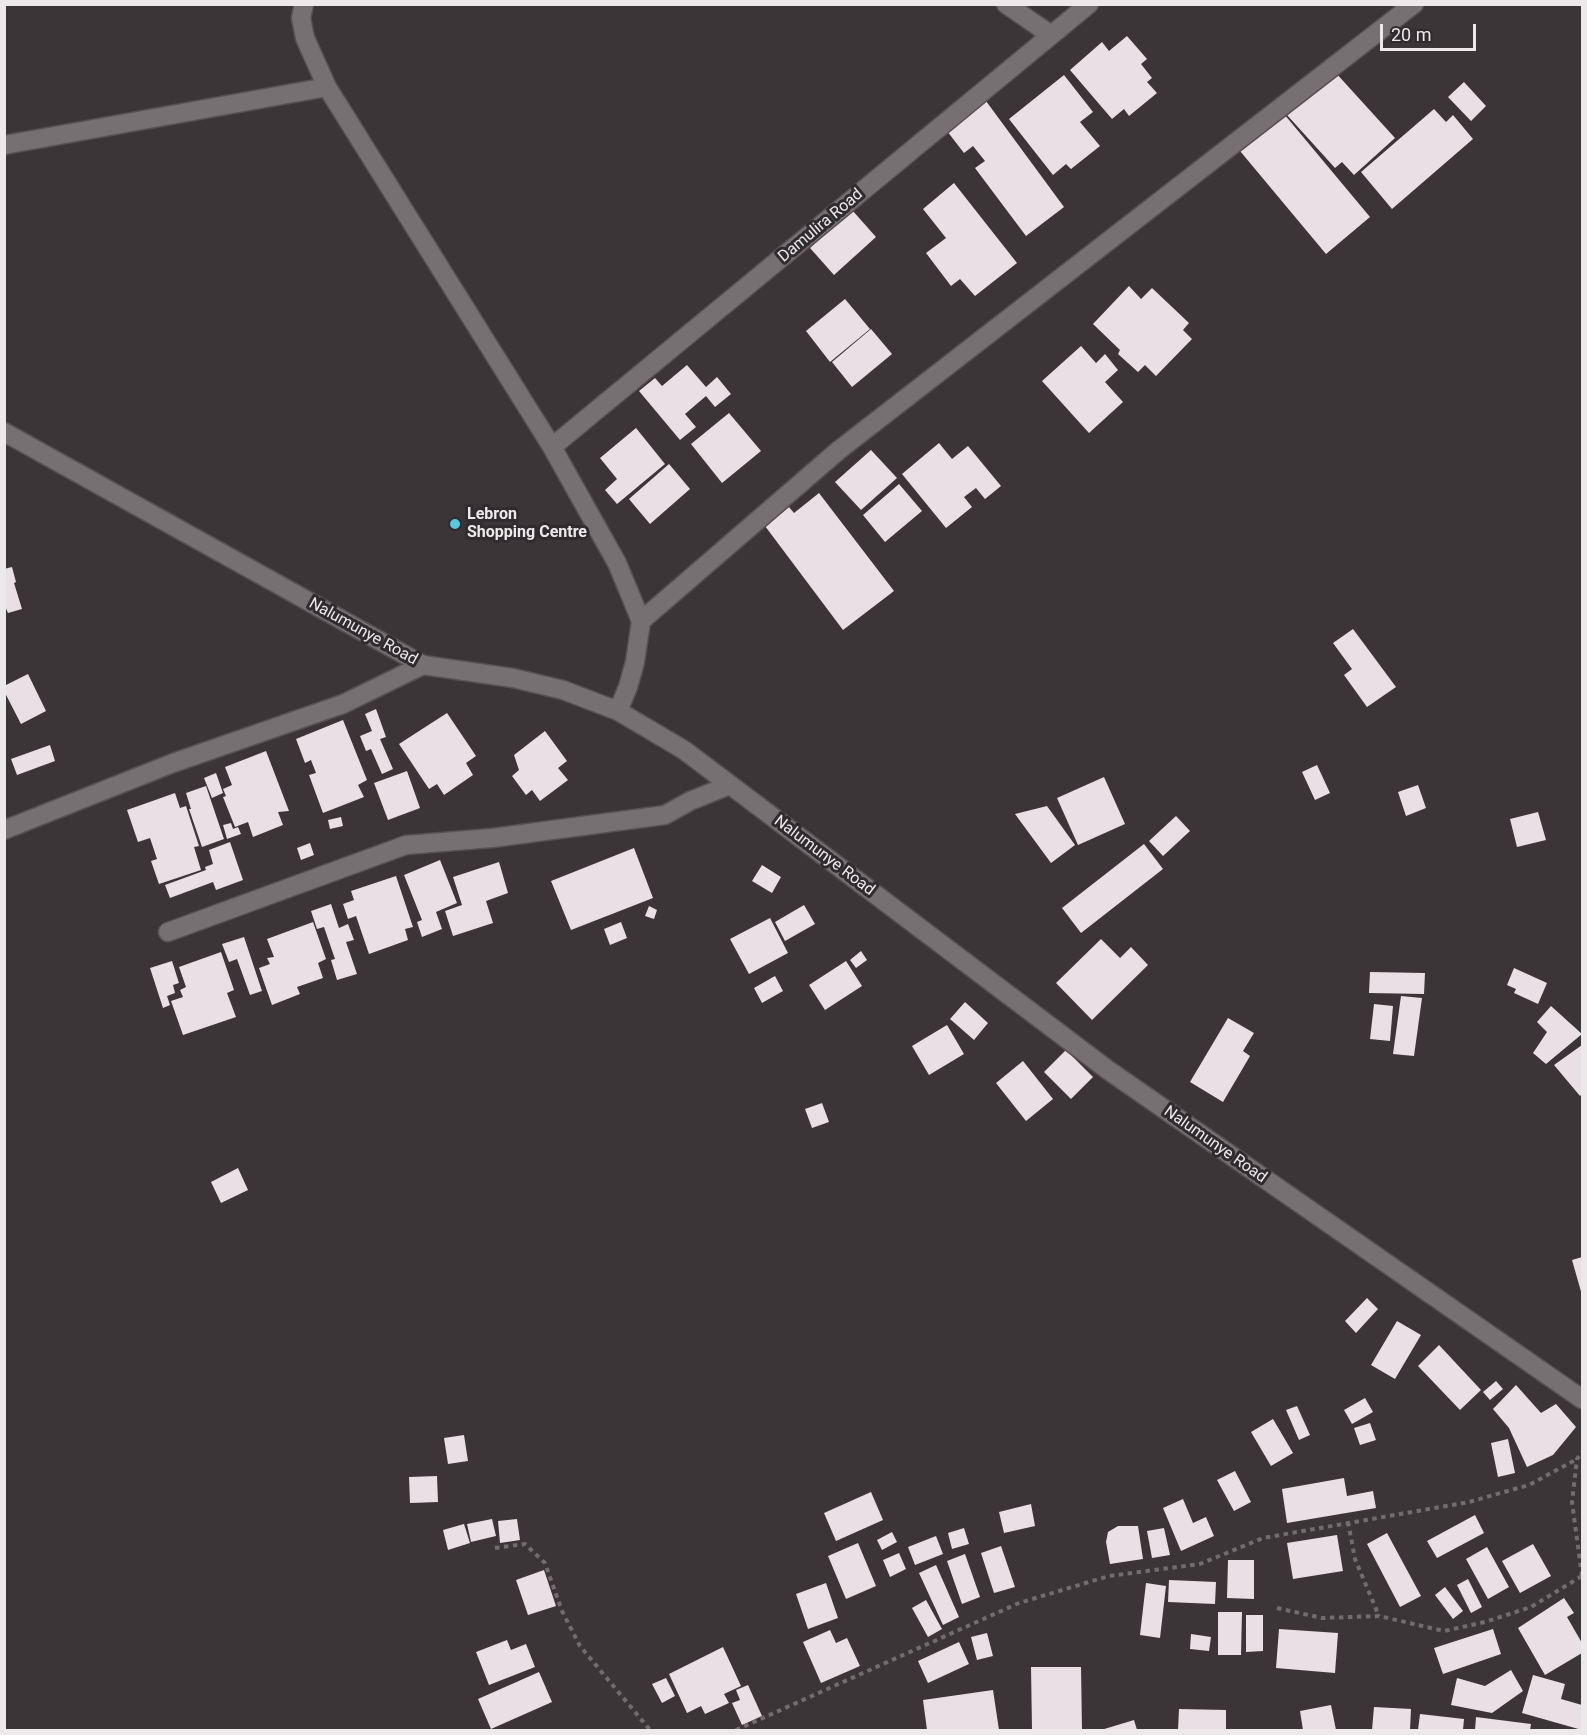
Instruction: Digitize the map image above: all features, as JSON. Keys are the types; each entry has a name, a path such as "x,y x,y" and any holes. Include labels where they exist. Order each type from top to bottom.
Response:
{"street":[{"path":"304,4 301,18 305,38 327,87 552,447 617,563 641,621 633,670 618,711"},
{"path":"1006,4 1051,35"},
{"name":"Damulira Road","path":"552,447 1089,4"},
{"path":"641,621 838,450 1414,4"},
{"path":"4,146 327,87"},
{"name":"Nalumunye Road","path":"4,432 423,665 513,678 563,690 618,711 684,750 1108,1070 1582,1399"},
{"path":"4,830 173,763 343,704 423,665"},
{"path":"168,932 406,845 492,838 665,816 690,801 730,786"}],"path":[{"path":"736,1731 1019,1603 1109,1576 1200,1564 1263,1538 1469,1502 1529,1485 1577,1459 1582,1452"},
{"path":"1277,1608 1322,1618 1379,1616 1444,1631 1485,1622 1531,1607 1582,1576 1572,1502 1577,1459"},
{"path":"1348,1522 1355,1559 1379,1616"},
{"path":"495,1548 525,1545 545,1563 562,1611 580,1646 650,1731"}],"building":[{"path":"1127,36 1147,59 1141,64 1152,78 1147,82 1157,93 1129,116 1124,109 1112,119 1070,70 1102,42 1109,51"},
{"path":"1335,72 1395,138 1354,175 1342,162 1335,168 1287,115"},
{"path":"1064,75 1093,112 1080,122 1100,146 1071,169 1066,164 1053,175 1009,119"},
{"path":"1464,82 1486,106 1471,121 1448,97"},
{"path":"986,101 1064,207 1026,236 975,168 985,161 973,146 964,153 947,131"},
{"path":"1434,109 1446,122 1453,115 1473,139 1392,209 1361,172"},
{"path":"1284,114 1370,217 1326,254 1240,151"},
{"path":"954,183 1017,263 975,296 960,279 951,286 926,253 946,238 923,209"},
{"path":"852,210 876,237 834,275 810,248"},
{"path":"1129,286 1141,299 1152,288 1189,323 1183,330 1192,339 1156,376 1145,365 1138,372 1118,354 1120,350 1093,324"},
{"path":"845,299 870,329 830,362 806,331"},
{"path":"871,329 892,354 852,387 832,362"},
{"path":"1081,346 1096,363 1105,354 1118,370 1105,382 1123,402 1089,433 1042,381"},
{"path":"687,365 706,387 717,377 731,394 715,407 706,396 685,414 696,427 680,440 639,391 655,378 662,386"},
{"path":"729,413 761,451 722,483 691,444"},
{"path":"636,428 665,464 617,504 605,490 617,479 600,458"},
{"path":"939,443 952,459 968,446 1001,486 985,499 976,488 964,497 972,507 946,528 902,474"},
{"path":"871,450 897,478 861,510 835,482"},
{"path":"669,464 690,489 650,524 629,499"},
{"path":"899,484 922,511 885,542 863,515"},
{"path":"819,493 894,591 843,630 765,526 789,507 794,513"},
{"path":"12,567 22,609 8,613 4,604 4,569"},
{"path":"1353,629 1396,687 1367,707 1344,675 1352,669 1333,643"},
{"path":"28,674 46,711 21,724 4,691 4,686"},
{"path":"376,709 386,737 380,739 393,769 382,774 371,749 366,751 360,736 372,731 365,714"},
{"path":"447,713 476,756 466,763 473,775 444,795 437,784 429,789 399,744"},
{"path":"343,720 367,780 358,785 364,797 323,813 309,775 316,773 311,760 305,763 296,739"},
{"path":"545,731 567,761 558,768 568,780 540,801 532,790 526,795 512,776 519,770 514,755"},
{"path":"50,745 55,761 17,775 11,759"},
{"path":"266,751 289,811 278,812 283,825 253,837 248,822 235,827 223,797 226,796 223,789 232,785 225,767"},
{"path":"1317,765 1330,793 1315,800 1302,772"},
{"path":"407,771 420,808 388,820 374,783"},
{"path":"216,773 223,793 212,798 204,778"},
{"path":"1104,777 1125,824 1078,845 1057,798"},
{"path":"1418,785 1426,808 1406,816 1398,792"},
{"path":"206,786 224,839 202,847 186,793"},
{"path":"175,793 180,808 186,806 199,846 194,847 201,870 159,884 151,861 157,859 150,838 138,842 127,810"},
{"path":"1047,806 1075,845 1051,863 1015,814"},
{"path":"1538,812 1546,840 1517,847 1510,819"},
{"path":"1176,816 1190,831 1163,856 1149,841"},
{"path":"341,817 343,826 330,829 328,820"},
{"path":"231,823 233,829 238,827 241,834 227,839 223,825"},
{"path":"230,842 243,880 216,890 213,882 170,898 165,885 206,870 205,867 213,864 209,850"},
{"path":"310,843 314,855 301,860 297,848"},
{"path":"1144,844 1163,869 1081,933 1062,908"},
{"path":"634,848 653,898 571,930 551,881"},
{"path":"440,860 457,903 436,912 442,929 422,937 417,922 422,920 404,875"},
{"path":"499,862 508,893 486,901 493,923 453,936 445,911 462,905 453,877"},
{"path":"762,865 781,877 772,893 752,881"},
{"path":"396,876 413,927 405,929 408,940 369,954 356,916 348,919 343,904 354,900 351,891"},
{"path":"331,904 339,928 348,924 354,940 346,942 357,974 337,980 331,960 335,959 324,927 317,929 311,911"},
{"path":"804,905 815,924 785,941 775,922"},
{"path":"649,906 657,910 654,919 645,916"},
{"path":"770,918 788,953 749,974 730,939"},
{"path":"313,922 326,959 318,963 323,978 297,987 300,994 272,1005 259,968 270,964 267,958 274,957 267,939"},
{"path":"621,922 627,938 610,945 604,929"},
{"path":"244,937 262,991 250,995 237,959 229,962 222,944"},
{"path":"1101,939 1120,958 1131,947 1148,965 1092,1020 1056,983"},
{"path":"861,951 867,960 856,968 850,960"},
{"path":"221,952 234,990 227,993 236,1017 183,1035 171,1001 183,997 180,990 186,987 179,967"},
{"path":"172,961 179,983 173,985 175,993 167,996 170,1005 163,1008 150,968"},
{"path":"846,961 862,986 825,1010 809,985"},
{"path":"1514,968 1547,983 1538,1004 1514,993 1516,989 1507,985"},
{"path":"1370,972 1425,973 1424,994 1369,993"},
{"path":"775,976 783,991 762,1003 754,988"},
{"path":"1401,996 1422,998 1414,1056 1393,1054"},
{"path":"965,1002 988,1023 974,1040 950,1019"},
{"path":"1374,1004 1393,1006 1390,1041 1370,1039"},
{"path":"1551,1006 1582,1034 1546,1064 1533,1053 1547,1032 1537,1022"},
{"path":"1228,1018 1254,1033 1243,1051 1250,1056 1223,1102 1190,1082"},
{"path":"947,1025 964,1054 929,1075 912,1046"},
{"path":"1582,1045 1582,1094 1580,1096 1554,1065"},
{"path":"1066,1050 1093,1077 1071,1099 1044,1072"},
{"path":"1023,1061 1053,1099 1026,1121 996,1083"},
{"path":"822,1103 829,1122 812,1128 805,1109"},
{"path":"238,1168 248,1190 221,1203 211,1182"},
{"path":"1582,1257 1582,1295 1572,1260"},
{"path":"1367,1298 1378,1309 1356,1333 1345,1321"},
{"path":"1397,1321 1421,1335 1395,1379 1371,1365"},
{"path":"1439,1345 1481,1390 1460,1410 1418,1366"},
{"path":"1496,1381 1503,1389 1490,1400 1483,1392"},
{"path":"1516,1385 1541,1413 1556,1404 1576,1427 1553,1455 1527,1467 1509,1428 1493,1409"},
{"path":"1365,1398 1373,1412 1352,1424 1344,1410"},
{"path":"1297,1406 1310,1435 1299,1440 1286,1410"},
{"path":"1273,1419 1293,1453 1271,1466 1251,1432"},
{"path":"1370,1423 1376,1440 1360,1445 1354,1428"},
{"path":"464,1435 468,1461 448,1464 444,1438"},
{"path":"1508,1439 1515,1473 1498,1477 1491,1443"},
{"path":"1235,1471 1251,1502 1234,1511 1217,1480"},
{"path":"437,1476 438,1502 410,1503 409,1477"},
{"path":"1344,1478 1347,1496 1373,1491 1376,1508 1287,1523 1282,1489"},
{"path":"871,1492 883,1520 836,1541 824,1513"},
{"path":"1183,1499 1193,1523 1206,1517 1214,1536 1181,1551 1163,1508"},
{"path":"1031,1504 1035,1526 1004,1533 999,1512"},
{"path":"1475,1515 1484,1533 1437,1558 1427,1541"},
{"path":"492,1519 496,1536 471,1542 467,1524"},
{"path":"517,1519 520,1540 500,1543 498,1521"},
{"path":"464,1524 470,1543 448,1550 443,1530"},
{"path":"1118,1526 1138,1526 1143,1559 1110,1564 1106,1542 1108,1532"},
{"path":"964,1528 969,1544 952,1549 948,1533"},
{"path":"1164,1528 1170,1555 1152,1558 1147,1531"},
{"path":"892,1532 897,1542 882,1550 877,1540"},
{"path":"1387,1533 1421,1596 1400,1607 1367,1544"},
{"path":"1337,1535 1343,1571 1293,1579 1287,1543"},
{"path":"936,1536 943,1554 915,1565 908,1547"},
{"path":"858,1543 876,1586 846,1599 828,1556"},
{"path":"1533,1544 1551,1576 1520,1593 1502,1561"},
{"path":"1001,1546 1015,1587 994,1593 981,1553"},
{"path":"1487,1547 1509,1587 1488,1599 1466,1559"},
{"path":"899,1553 906,1569 890,1577 883,1560"},
{"path":"965,1554 980,1597 962,1604 947,1561"},
{"path":"1228,1560 1254,1560 1254,1599 1227,1598"},
{"path":"936,1565 959,1617 943,1625 919,1573"},
{"path":"544,1570 556,1606 528,1615 516,1580"},
{"path":"1468,1579 1482,1607 1471,1613 1457,1585"},
{"path":"1169,1580 1216,1582 1215,1604 1168,1602"},
{"path":"826,1583 838,1618 808,1629 796,1594"},
{"path":"1146,1583 1166,1586 1160,1638 1140,1635"},
{"path":"1445,1587 1463,1611 1453,1619 1435,1595"},
{"path":"1564,1598 1574,1613 1567,1617 1582,1643 1582,1653 1545,1675 1518,1628"},
{"path":"926,1600 942,1629 928,1637 912,1608"},
{"path":"1218,1612 1242,1612 1241,1655 1218,1655"},
{"path":"1246,1615 1263,1615 1263,1651 1246,1652"},
{"path":"1279,1629 1338,1633 1335,1673 1276,1668"},
{"path":"1493,1629 1501,1654 1443,1674 1434,1648"},
{"path":"830,1630 836,1643 847,1638 860,1666 821,1683 803,1642"},
{"path":"987,1633 993,1656 977,1660 971,1637"},
{"path":"1191,1634 1211,1637 1209,1651 1190,1649"},
{"path":"507,1640 511,1650 526,1644 535,1667 489,1685 476,1652"},
{"path":"959,1642 969,1664 928,1683 918,1661"},
{"path":"723,1647 741,1686 724,1694 729,1703 705,1714 701,1706 687,1713 669,1674"},
{"path":"1031,1667 1081,1667 1082,1730 1032,1730"},
{"path":"1511,1670 1523,1691 1492,1713 1451,1705 1457,1678 1485,1686"},
{"path":"539,1672 552,1702 491,1729 478,1699"},
{"path":"1533,1675 1565,1684 1561,1699 1582,1705 1582,1730 1522,1713"},
{"path":"666,1678 675,1696 662,1703 652,1684"},
{"path":"748,1685 762,1716 742,1725 732,1703 740,1700 736,1690"},
{"path":"993,1690 999,1730 927,1730 923,1700"},
{"path":"1331,1705 1336,1730 1303,1730 1300,1711"},
{"path":"1374,1707 1411,1709 1410,1730 1372,1730"},
{"path":"1179,1709 1226,1710 1226,1730 1178,1730"},
{"path":"1420,1714 1464,1719 1463,1730 1418,1730"},
{"path":"1476,1717 1531,1724 1530,1730 1475,1730"},
{"path":"1134,1720 1137,1730 1101,1730"}],"place":[{"name":"Lebron Shopping Centre","path":"455,524"}]}
